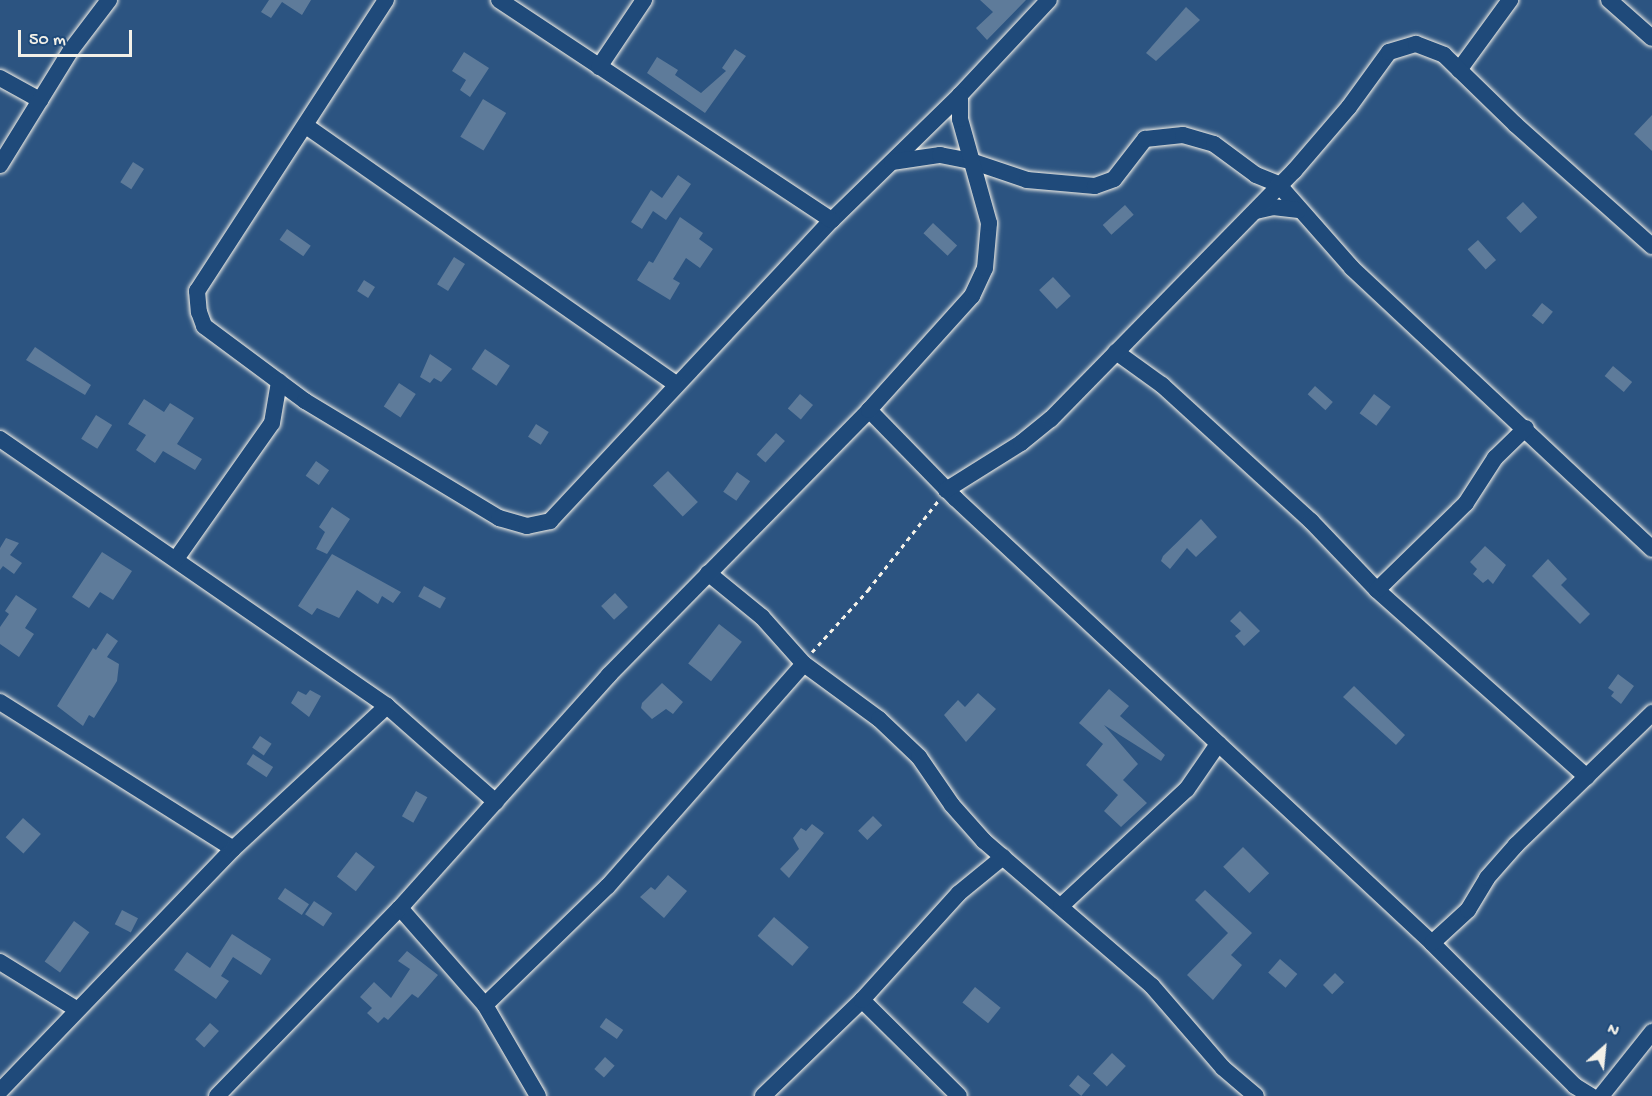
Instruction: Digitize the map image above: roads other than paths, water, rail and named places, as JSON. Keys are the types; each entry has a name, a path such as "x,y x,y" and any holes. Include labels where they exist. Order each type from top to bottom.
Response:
{"street":[{"path":"0,165 71,50 109,0"},
{"path":"386,0 197,291 196,299 204,326 279,382 500,518 527,526 550,521 832,220 960,95 1050,0"},
{"path":"499,0 832,220"},
{"path":"599,67 644,0"},
{"path":"1459,70 1510,0"},
{"path":"1609,0 1652,38"},
{"path":"946,490 1022,443 1116,352 1256,211 1278,184 1321,141 1389,52 1416,44 1444,55 1652,246"},
{"path":"0,78 40,100"},
{"path":"227,1093 400,908 609,675 869,410 972,296 985,268 988,223 960,119 960,95"},
{"path":"306,126 676,384"},
{"path":"891,162 940,155 971,161 1027,180 1095,186 1114,179 1145,139 1183,135 1214,144 1256,175 1278,184 1299,210 1437,352 1526,428 1566,471 1652,549"},
{"path":"1256,211 1274,207 1299,210"},
{"path":"1116,352 1162,386 1311,521 1377,590 1587,777"},
{"path":"176,559 272,423 279,382"},
{"path":"869,410 946,490 1432,943 1575,1086 1591,1096"},
{"path":"1377,590 1466,503 1495,458 1526,428"},
{"path":"0,439 387,706 496,802"},
{"path":"708,573 762,617 804,664 851,695 919,757 952,804 1003,856 1152,986 1223,1068 1256,1096"},
{"path":"485,1005 608,886 804,664"},
{"path":"0,702 233,849"},
{"path":"0,1091 76,1009 233,849 387,706"},
{"path":"1432,943 1468,910 1487,878 1516,845 1652,712"},
{"path":"1061,906 1187,789 1218,744"},
{"path":"763,1096 862,1000 959,893 1003,856"},
{"path":"400,908 485,1005 538,1096"},
{"path":"0,962 76,1009"},
{"path":"862,1000 959,1096"},
{"path":"1601,1096 1652,1032"}]}
